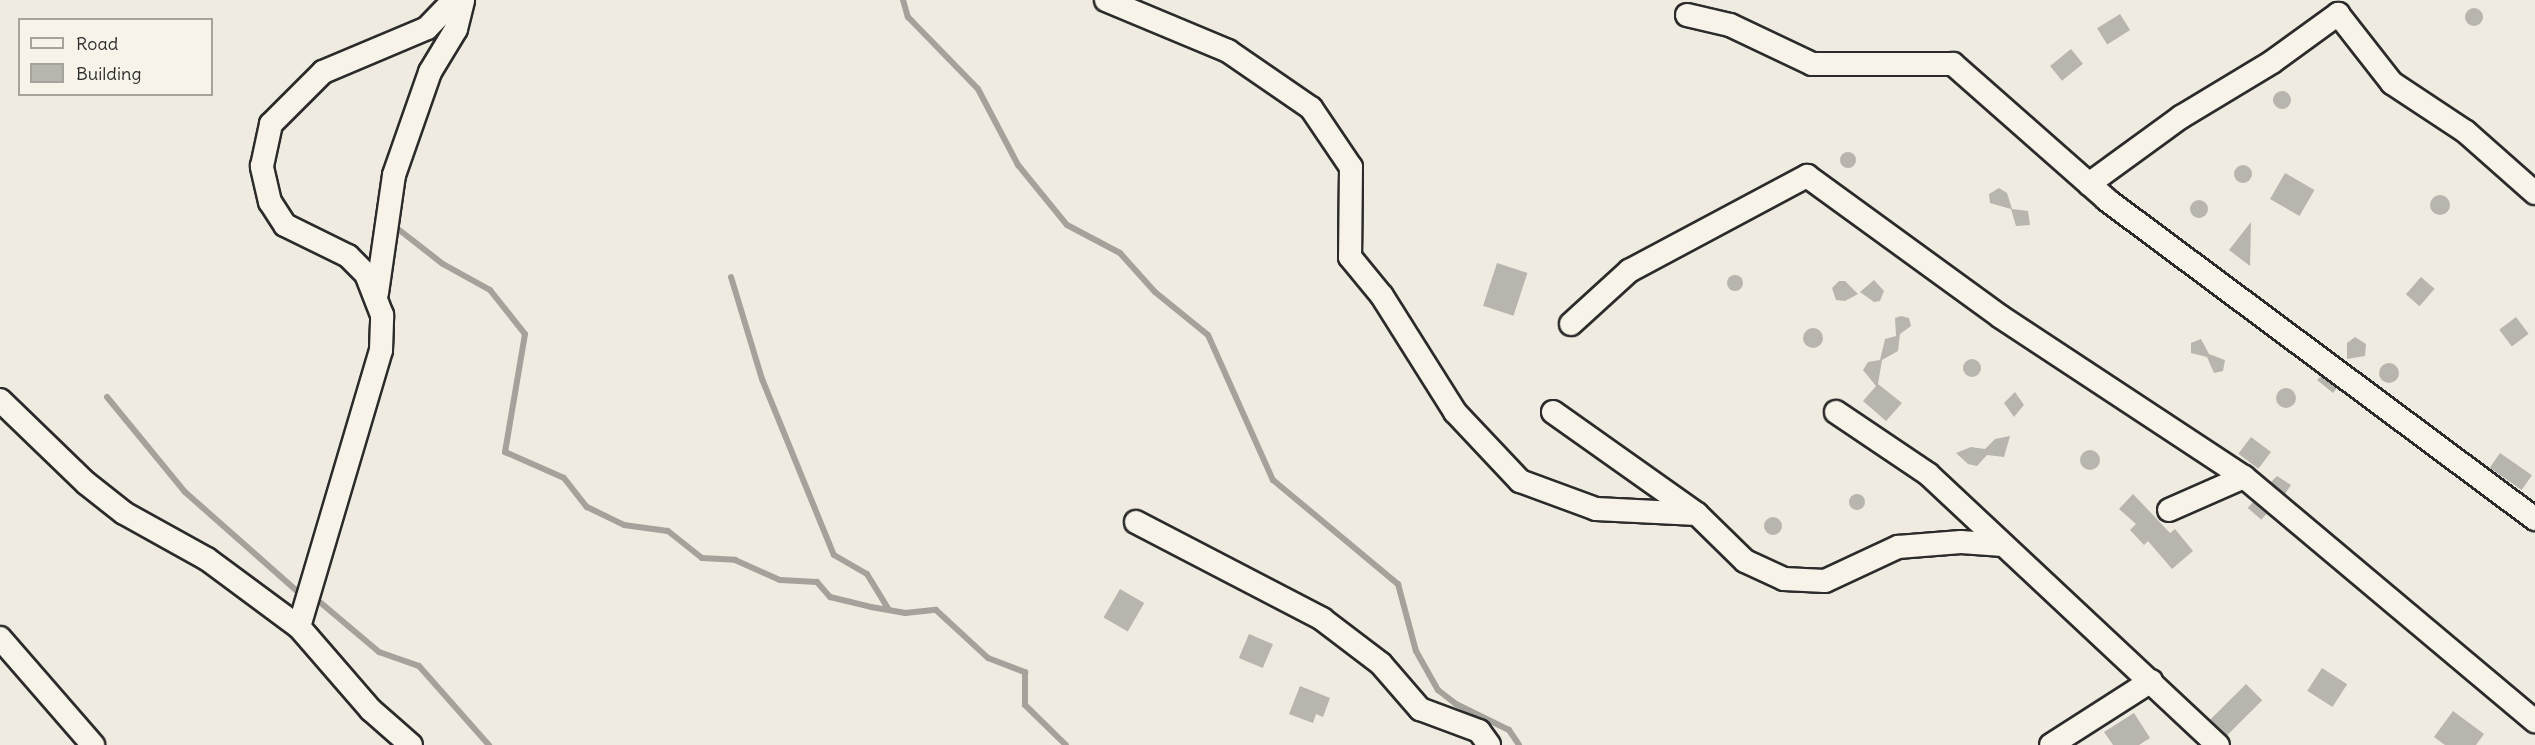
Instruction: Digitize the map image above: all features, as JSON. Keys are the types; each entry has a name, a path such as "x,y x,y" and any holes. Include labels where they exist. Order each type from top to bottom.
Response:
{"street":[{"path":"299,627 381,350 382,315 377,293 366,274 348,256 285,225 270,202 262,165 271,124 323,72 427,28 454,0"},
{"path":"377,293 394,175 430,72 456,29 463,0"},
{"path":"1106,0 1228,51 1311,108 1351,168 1350,257 1382,296 1455,412 1520,481 1596,508 1697,514"},
{"path":"2089,184 2181,117 2272,62 2343,7 2392,82 2466,132 2535,192"},
{"path":"1687,15 1730,25 1812,64 1953,64 2089,184 2241,303 2324,358 2535,519"},
{"path":"1571,324 1629,271 1807,176 2010,323 2244,477 2535,721"},
{"path":"0,400 86,483 124,513 207,559 299,627 371,710 411,745"},
{"path":"1553,412 1697,514 1745,561 1784,579 1825,581 1898,547 1961,542 2003,545"},
{"path":"1836,412 1928,474 2218,745"},
{"path":"2169,510 2244,477"},
{"path":"1136,522 1322,619 1382,664 1420,709 1479,731 1489,745"},
{"path":"0,638 93,745"},
{"path":"2051,745 2151,681"}],"building":[{"path":"2474,8 2481,10 2483,17 2481,24 2474,26 2467,24 2465,17 2467,10"},
{"path":"2120,14 2130,30 2107,44 2097,28"},
{"path":"2071,49 2083,64 2062,81 2050,66"},
{"path":"2282,91 2288,94 2291,100 2288,106 2282,109 2276,106 2273,100 2276,94"},
{"path":"1845,152 1851,152 1856,160 1854,166 1845,168 1840,163 1840,157"},
{"path":"2243,165 2249,168 2252,174 2249,180 2243,183 2237,180 2234,174 2237,168"},
{"path":"2285,173 2314,190 2299,216 2270,199"},
{"path":"1999,188 2007,193 2012,209 2028,211 2030,225 2016,226 2011,209 1990,203 1989,194"},
{"path":"2440,195 2447,198 2450,205 2447,212 2440,215 2433,212 2430,205 2433,198"},
{"path":"2199,200 2205,203 2208,209 2205,215 2199,218 2193,215 2190,209 2193,203"},
{"path":"2251,222 2250,266 2229,250"},
{"path":"1497,263 1527,273 1514,316 1483,306"},
{"path":"1732,275 1738,275 1743,283 1741,289 1732,291 1727,286 1727,280"},
{"path":"2421,277 2435,289 2419,306 2406,294"},
{"path":"1874,280 1884,291 1880,301 1874,302 1860,292"},
{"path":"1839,281 1845,281 1858,294 1845,301 1836,300 1832,288"},
{"path":"1901,316 1909,318 1911,326 1900,334 1898,351 1882,360 1878,384 1902,403 1886,421 1863,401 1876,386 1863,370 1868,362 1880,360 1885,339 1896,336 1895,318"},
{"path":"2516,317 2529,334 2512,346 2499,330"},
{"path":"1813,328 1820,331 1823,338 1820,345 1813,348 1806,345 1803,338 1806,331"},
{"path":"2355,337 2366,344 2365,356 2347,359 2347,343"},
{"path":"2201,339 2209,354 2225,360 2223,371 2214,373 2207,357 2191,353 2191,343"},
{"path":"1972,359 1978,362 1981,368 1978,374 1972,377 1966,374 1963,368 1966,362"},
{"path":"2385,363 2393,363 2399,369 2399,377 2393,383 2385,383 2379,377 2379,369"},
{"path":"2321,376 2337,388 2333,393 2317,380"},
{"path":"2286,388 2293,391 2296,398 2293,405 2286,408 2279,405 2276,398 2279,391"},
{"path":"2015,392 2024,405 2014,417 2004,403"},
{"path":"2010,436 2004,457 1987,455 1977,466 1968,464 1956,453 1971,447 1985,449 1995,439"},
{"path":"2251,437 2271,452 2258,469 2238,454"},
{"path":"2090,450 2097,453 2100,460 2097,467 2090,470 2083,467 2080,460 2083,453"},
{"path":"2500,453 2532,475 2522,490 2490,468"},
{"path":"2277,476 2291,485 2285,494 2271,482"},
{"path":"1854,494 1860,494 1865,502 1863,508 1854,510 1849,505 1849,499"},
{"path":"2133,494 2170,533 2175,529 2193,551 2172,569 2148,541 2144,545 2130,530 2136,524 2119,509"},
{"path":"2253,502 2267,514 2261,520 2248,508"},
{"path":"1773,517 1779,520 1782,526 1779,532 1773,535 1767,532 1764,526 1767,520"},
{"path":"1120,589 1144,603 1128,632 1104,618"},
{"path":"1249,634 1273,644 1263,668 1239,658"},
{"path":"2322,668 2347,684 2332,707 2307,691"},
{"path":"2246,684 2262,700 2227,736 2211,719"},
{"path":"1300,686 1330,698 1323,717 1316,714 1313,723 1289,714"},
{"path":"2453,711 2484,734 2476,745 2445,745 2434,737"},
{"path":"2134,713 2150,738 2139,745 2113,745 2104,732"}],"waterway":[{"path":"903,0 908,17 978,89 1018,165 1067,225 1120,253 1155,292 1208,335 1273,480 1398,584 1416,651 1438,690 1456,704 1509,730 1519,745"},
{"path":"398,229 443,264 490,290 525,334 505,452 564,478 587,507 624,525 668,531 702,558 735,560 780,580 817,582 830,597 871,607 905,613 936,610 988,658 1025,672 1025,705 1066,745"},
{"path":"731,277 762,379 834,555 867,574 889,610"},
{"path":"107,397 185,492 298,592"},
{"path":"321,603 379,652 419,666 489,745"}]}
